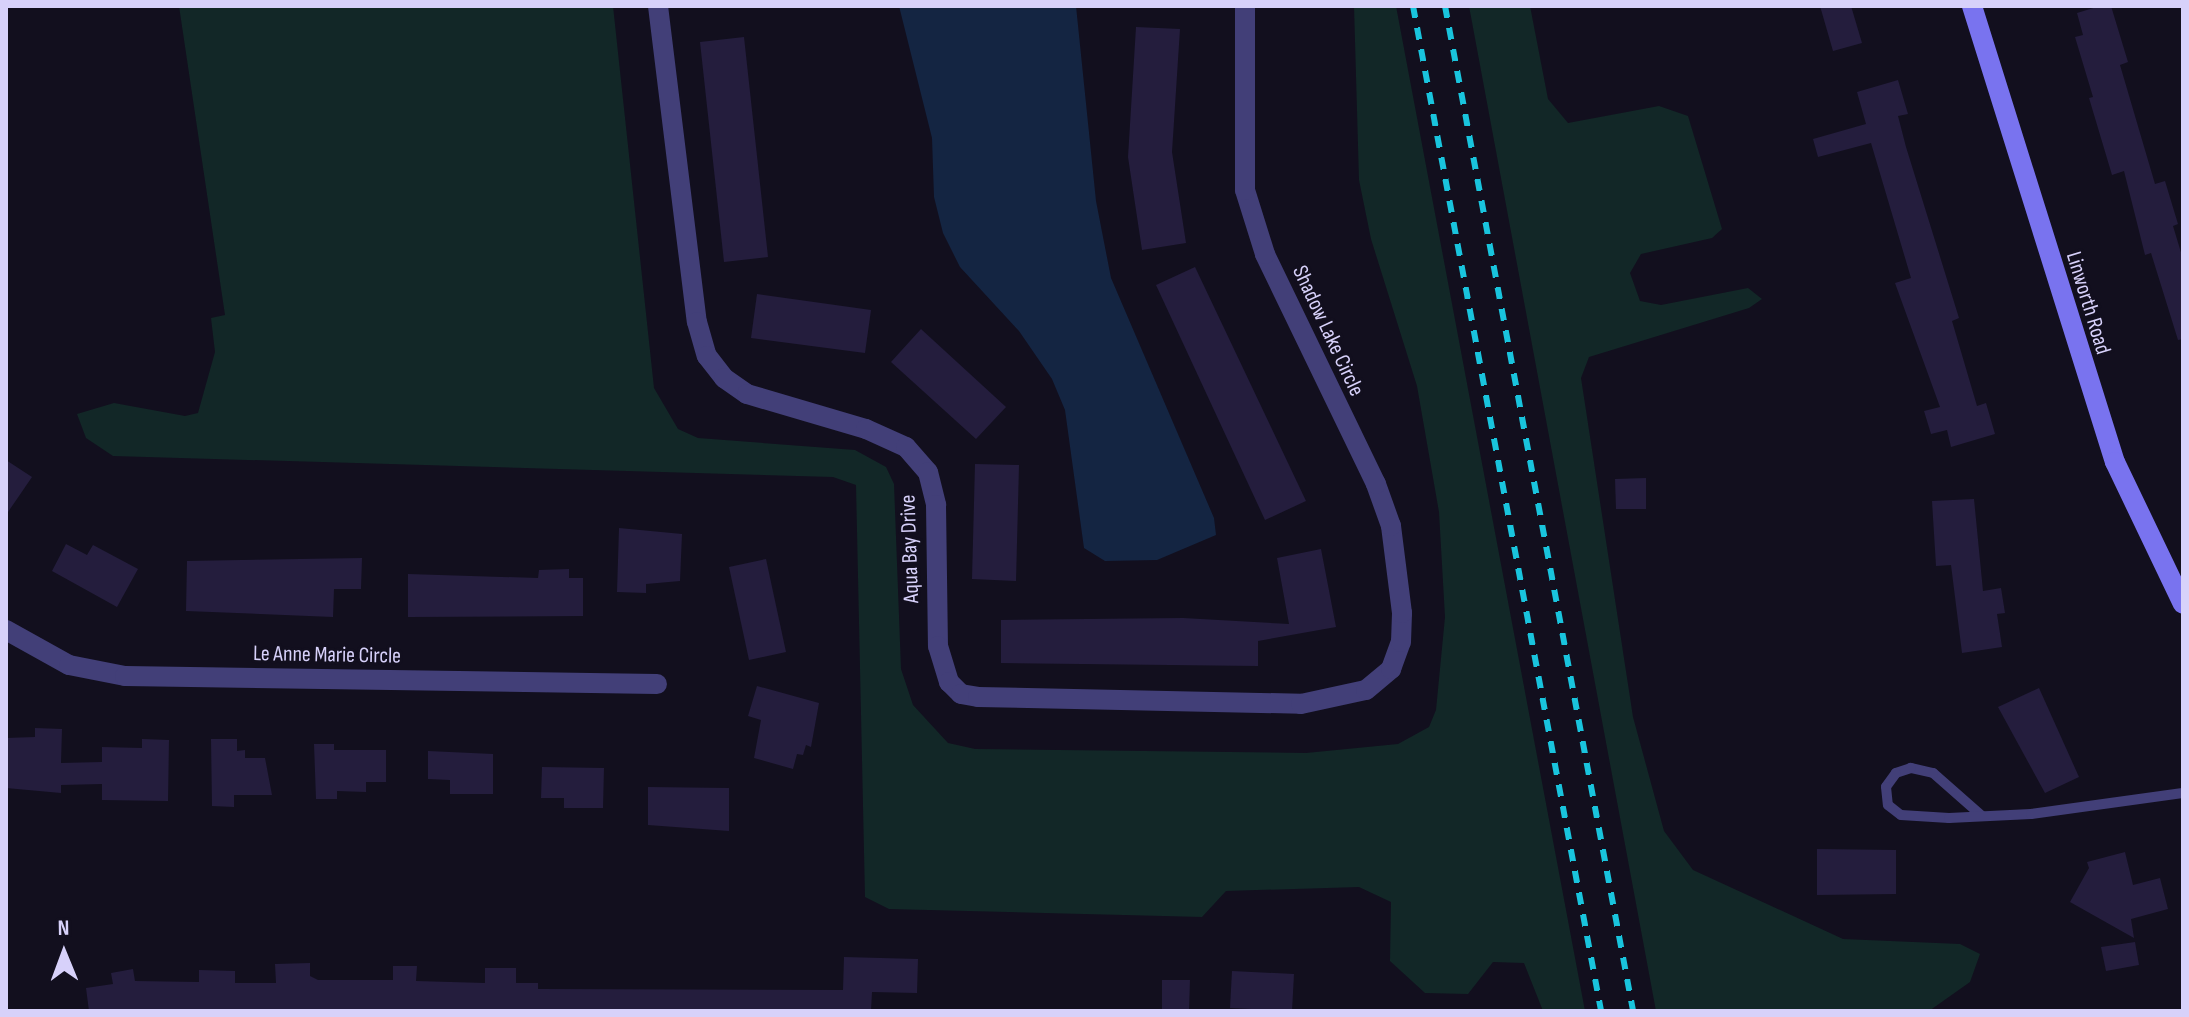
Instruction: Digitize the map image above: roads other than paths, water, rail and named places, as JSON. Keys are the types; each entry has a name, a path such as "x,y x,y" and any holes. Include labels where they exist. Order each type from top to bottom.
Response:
{"main road":[{"name":"Linworth Road","path":"1972,6 2115,462 2183,604"}],"street":[{"name":"Aqua Bay Drive","path":"658,6 697,322 707,356 724,378 747,394 866,429 906,447 928,472 936,505 938,646 949,682 961,694 1301,704 1366,690 1391,669"},
{"name":"Shadow Lake Circle","path":"1245,6 1245,190 1265,254 1376,484 1391,526 1402,613 1401,642 1391,669"},
{"name":"Le Anne Marie Circle","path":"6,630 69,665 125,676 657,684"}],"lane":[{"path":"1982,816 1933,773 1911,768 1896,773 1886,787 1888,805 1901,815 1982,816 2183,793"}],"water":[{"path":"899,6 1076,6 1096,201 1111,278 1214,518 1216,535 1157,560 1105,561 1084,548 1065,410 1052,379 1019,331 960,267 943,233 934,197 932,138"}],"railway":[{"path":"1413,6 1601,1011"},
{"path":"1445,6 1633,1011"}]}
